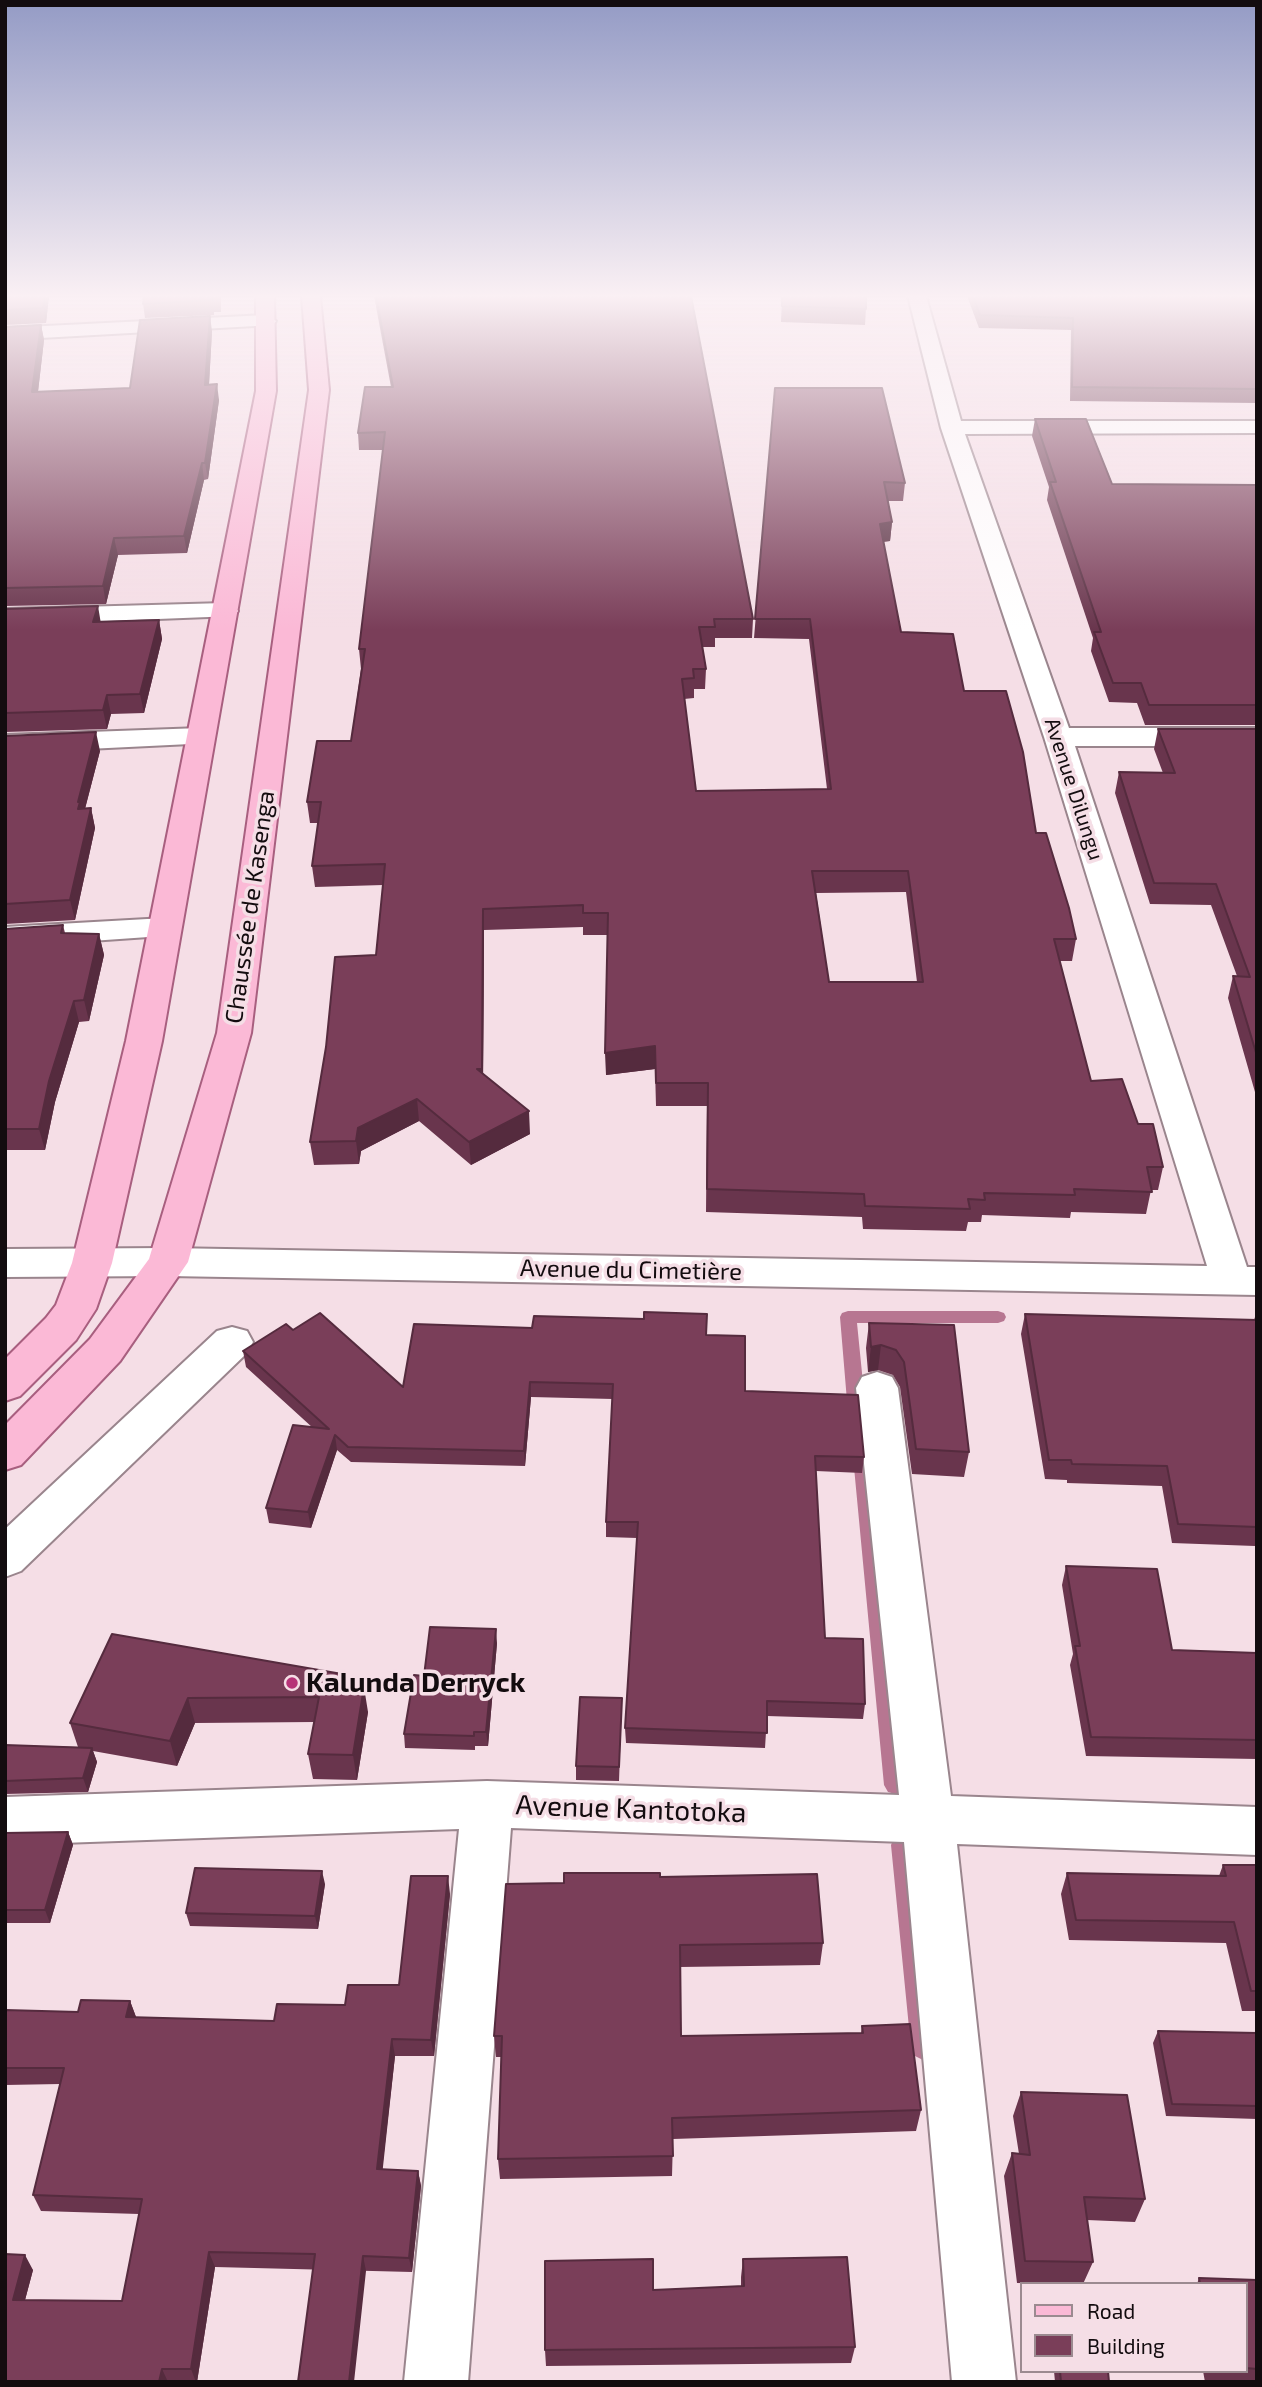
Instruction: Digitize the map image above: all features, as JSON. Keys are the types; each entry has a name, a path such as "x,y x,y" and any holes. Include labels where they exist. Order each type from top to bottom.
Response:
{"main road":[{"path":"5,1385 61,1329 75,1308 92,1263 144,1041 263,407"},
{"name":"Chaussée de Kasenga","path":"5,1453 105,1350 168,1262 234,1033 317,407"}],"street":[{"name":"Avenue Dilungu","path":"947,407 1244,1281"},
{"path":"952,428 1257,427"},
{"path":"5,617 225,611"},
{"path":"5,744 201,737"},
{"path":"1058,737 1257,737"},
{"path":"5,937 165,928"},
{"name":"Avenue du Cimetière","path":"5,1263 168,1262 1244,1281"},
{"path":"5,1559 232,1342"},
{"path":"877,1388 928,1819 984,2382"},
{"path":"436,2382 487,1804"},
{"name":"Avenue Kantotoka","path":"5,1821 487,1804 1257,1831"}],"building":[{"path":"5,407 213,407 205,463 202,463 184,536 114,538 103,586 5,588"},
{"path":"362,407 712,407 753,619 714,619 715,627 699,627 706,669 693,669 694,678 682,679 696,791 831,789 810,619 755,619 773,407 887,407 905,483 884,482 892,522 880,524 901,632 953,634 964,691 1006,691 1023,752 1036,833 1046,833 1076,939 1054,939 1091,1081 1122,1079 1138,1124 1153,1124 1163,1167 1147,1167 1152,1192 1074,1189 1075,1195 984,1193 985,1200 968,1199 970,1209 865,1206 864,1194 707,1189 708,1083 656,1083 655,1046 605,1053 608,913 583,913 583,905 483,909 482,1069 477,1069 529,1111 469,1142 417,1099 358,1128 356,1141 310,1142 326,1047 335,957 376,955 385,864 312,866 321,802 307,802 317,741 351,741 365,649 359,649 385,432 358,433","holes":["812,871 908,871 923,982 829,982"]},
{"path":"1035,419 1086,419 1112,484 1257,485 1257,705 1149,705 1141,683 1113,683 1094,632 1101,632 1050,482 1056,482"},
{"path":"98,606 93,622 159,620 140,694 107,695 103,710 5,713 5,609"},
{"path":"1158,729 1257,729 1257,1056 1233,976 1250,977 1216,884 1154,883 1119,772 1175,773"},
{"path":"96,732 78,802 78,809 91,808 70,900 5,904 5,736"},
{"path":"63,925 61,933 99,934 84,1000 74,1001 49,1081 39,1129 5,1129 5,929"},
{"path":"644,1312 707,1314 706,1335 745,1336 745,1391 858,1395 864,1457 815,1456 825,1638 863,1639 865,1704 767,1701 767,1733 625,1728 638,1522 606,1522 613,1384 530,1382 524,1451 348,1447 335,1435 308,1512 266,1508 293,1425 329,1429 243,1351 286,1324 293,1330 320,1313 403,1387 414,1324 532,1328 534,1316 644,1319"},
{"path":"1025,1314 1257,1320 1257,1527 1178,1524 1167,1466 1072,1464 1071,1460 1049,1460"},
{"path":"869,1323 954,1325 969,1452 916,1449 904,1362 896,1350 881,1345 871,1347"},
{"path":"1066,1566 1157,1569 1172,1650 1257,1653 1257,1740 1091,1737 1075,1646 1080,1646"},
{"path":"430,1627 496,1629 486,1732 474,1732 474,1736 404,1734 414,1675 424,1676"},
{"path":"112,1634 342,1674 341,1686 364,1687 353,1755 308,1754 319,1697 188,1698 170,1741 70,1723"},
{"path":"580,1697 622,1698 619,1767 576,1766"},
{"path":"5,1745 92,1748 83,1778 5,1781"},
{"path":"68,1832 45,1910 5,1910 5,1833"},
{"path":"1223,1865 1257,1865 1257,1991 1251,1991 1234,1922 1076,1920 1067,1873 1226,1876"},
{"path":"195,1868 322,1871 315,1916 186,1913"},
{"path":"564,1873 660,1873 660,1877 817,1874 823,1943 680,1945 681,2036 863,2033 862,2026 910,2024 921,2110 672,2118 673,2156 498,2159 502,2036 494,2036 506,1884 564,1883"},
{"path":"411,1876 448,1876 431,2040 392,2039 377,2169 418,2171 409,2258 363,2256 349,2382 298,2382 315,2254 209,2252 191,2369 162,2369 159,2382 5,2382 5,2254 25,2255 13,2300 122,2301 142,2199 33,2195 64,2068 5,2068 5,2010 78,2012 81,2000 130,2001 126,2017 274,2021 277,2004 345,2005 348,1985 399,1985"},
{"path":"1158,2031 1257,2033 1257,2106 1172,2104"},
{"path":"1021,2092 1127,2095 1145,2199 1084,2197 1093,2262 1025,2261 1012,2153 1030,2155"},
{"path":"847,2257 855,2347 545,2350 545,2261 653,2259 653,2290 744,2286 743,2259"},
{"path":"1199,2278 1257,2280 1257,2369 1248,2368 1248,2282 1200,2282"},
{"path":"1060,2373 1108,2373 1109,2382 1061,2382"}],"waterway":[{"path":"857,1413 848,1317 998,1317"},
{"path":"861,1446 895,1785"},
{"path":"902,1845 923,2048"}],"place":[{"name":"Kalunda Derryck","path":"292,1683"}]}
